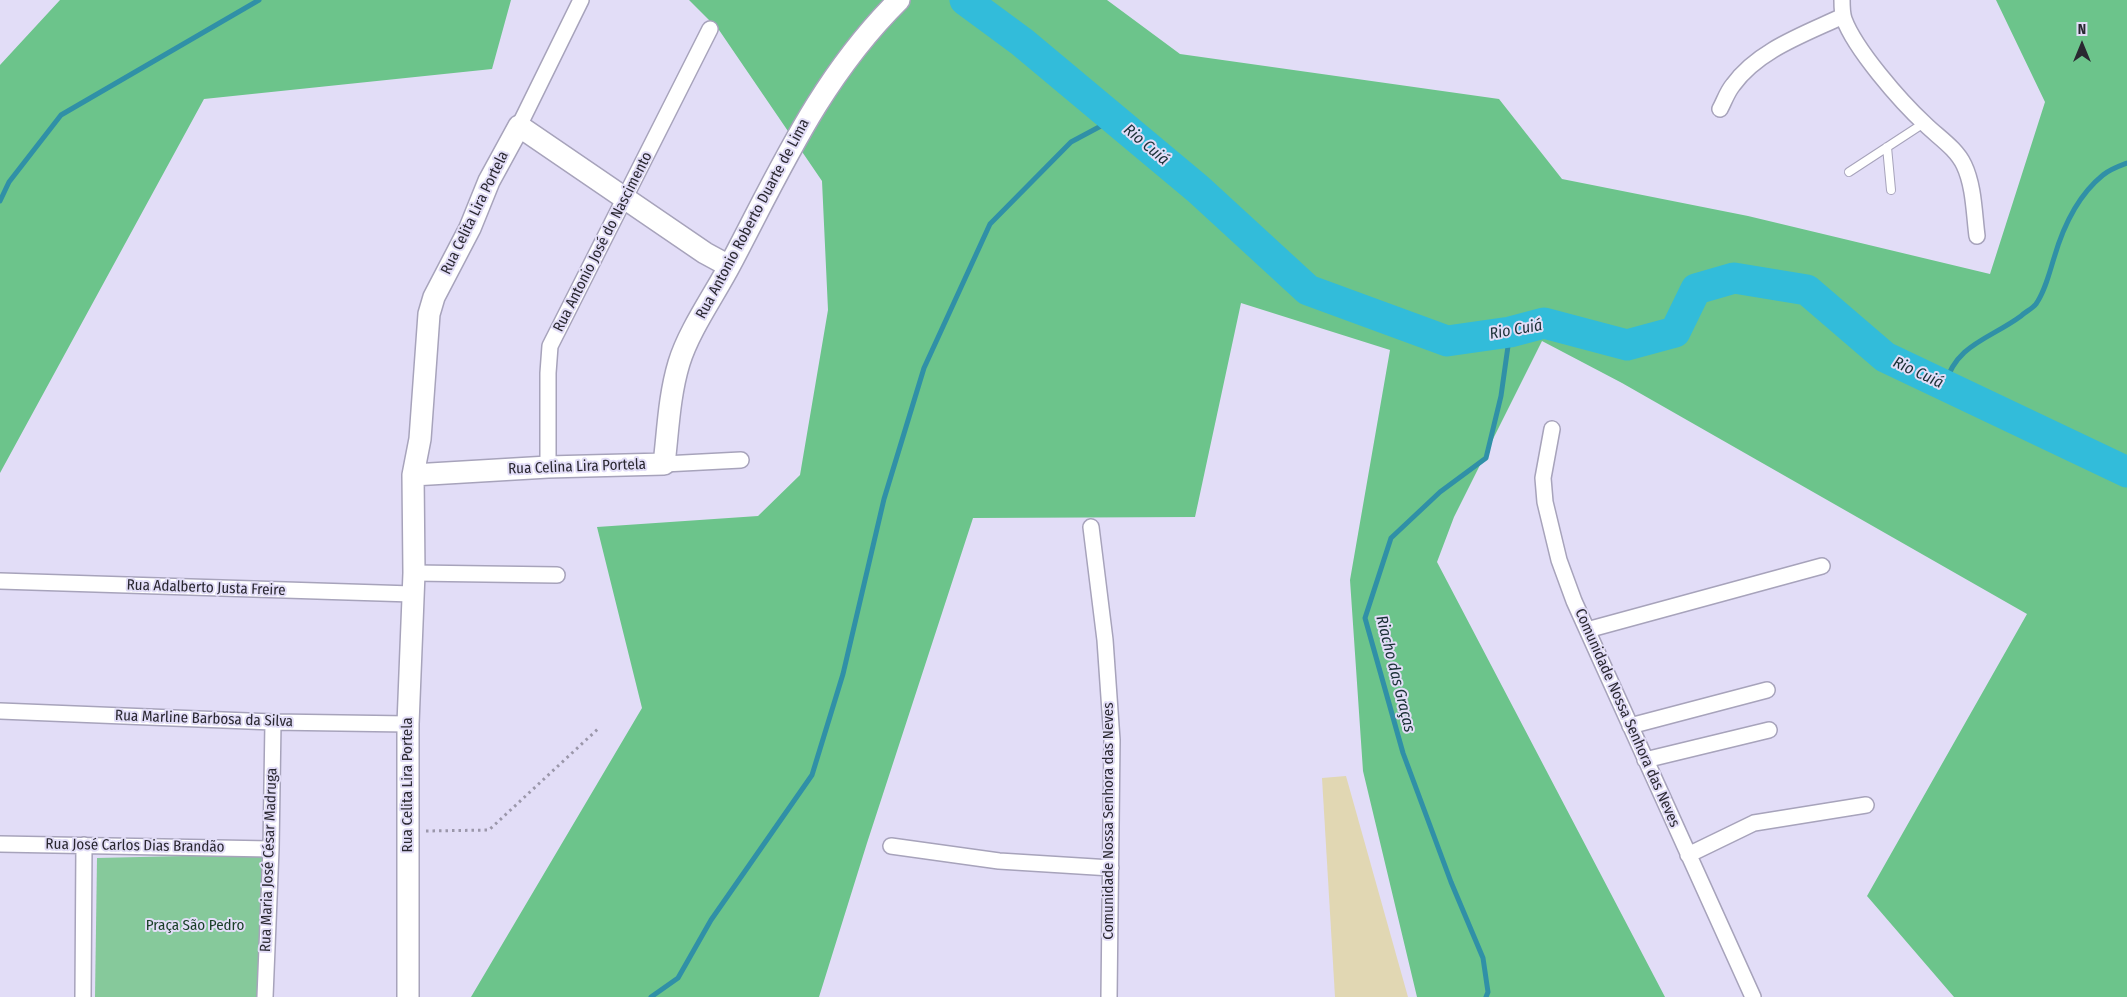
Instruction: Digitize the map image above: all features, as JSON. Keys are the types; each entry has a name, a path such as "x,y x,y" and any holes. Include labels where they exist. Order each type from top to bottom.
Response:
{"main road":[{"name":"Rua Antonio Roberto Duarte de Lima","path":"664,464 674,382 680,361 802,126 851,52 891,7"},
{"path":"518,126 705,253 726,272"},
{"name":"Rua Celita Lira Portela","path":"408,997 408,724 412,594 422,474 420,440 429,314 434,297 470,228 489,181 518,126"},
{"name":"Rua Celina Lira Portela","path":"422,474 548,467 664,464"}],"street":[{"name":"Rua Celita Lira Portela","path":"518,126 581,0"},
{"path":"1842,0 1843,16 1849,31 1866,56 1924,123 1946,142 1963,163 1970,182 1977,236"},
{"path":"1720,109 1732,86 1762,57 1843,16"},
{"name":"Rua Antonio José do Nascimento","path":"548,467 548,373 550,346 710,29"},
{"name":"Comunidade Nossa Senhora das Neves","path":"1552,429 1543,478 1545,502 1560,560 1574,601 1753,997"},
{"name":"Rua Celina Lira Portela","path":"664,464 741,460"},
{"name":"Comunidade Nossa Senhora das Neves","path":"1091,527 1105,640 1112,740 1109,997"},
{"path":"1587,630 1822,566"},
{"path":"414,573 557,575"},
{"name":"Rua Adalberto Justa Freire","path":"0,581 412,594"},
{"path":"1630,726 1767,690"},
{"name":"Rua Marline Barbosa da Silva","path":"0,711 274,722 408,724"},
{"name":"Rua Maria José César Madruga","path":"265,997 274,722"},
{"path":"1645,760 1769,730"},
{"path":"1688,854 1754,823 1866,805"},
{"name":"Rua José Carlos Dias Brandão","path":"0,844 271,848"},
{"path":"84,846 84,997"},
{"path":"892,846 999,861 1111,868"}],"lane":[{"path":"1849,172 1924,123"},
{"path":"1886,147 1891,190"}],"path":[{"path":"408,831 489,830 600,727"}],"green space":[{"path":"60,0 511,0 492,69 204,99 0,473 0,65"},
{"path":"689,0 1107,0 1180,54 1499,99 1562,179 1748,216 1990,274 2045,102 1996,0 2127,0 2127,997 1954,997 1867,896 2027,614 1622,383 1542,341 1454,517 1437,562 1665,997 1417,997 1363,771 1350,580 1390,350 1241,303 1195,517 973,518 819,997 471,997 642,708 597,527 758,516 800,475 828,310 822,181 719,30"},
{"name":"Praça São Pedro","path":"269,854 263,997 95,997 97,858"}],"sand":[{"path":"1346,776 1408,997 1335,997 1322,778"}],"waterway":[{"path":"0,201 9,182 61,115 259,0"},
{"name":"Rio Cuiá","path":"965,0 1022,42 1198,189 1308,290 1447,341 1510,332 1544,323 1627,345 1675,332 1696,289 1734,278 1807,290 1885,357 2127,472"},
{"path":"651,997 678,978 711,920 812,775 843,674 884,499 924,368 990,224 1071,142 1114,119"},
{"path":"1945,385 1950,371 1966,351 2009,324 2036,304 2044,288 2062,235 2078,202 2103,175 2127,163"},
{"name":"Riacho das Graças","path":"1486,997 1488,992 1483,958 1451,882 1403,753 1365,618 1391,538 1440,492 1486,458 1501,396 1510,332"}]}
